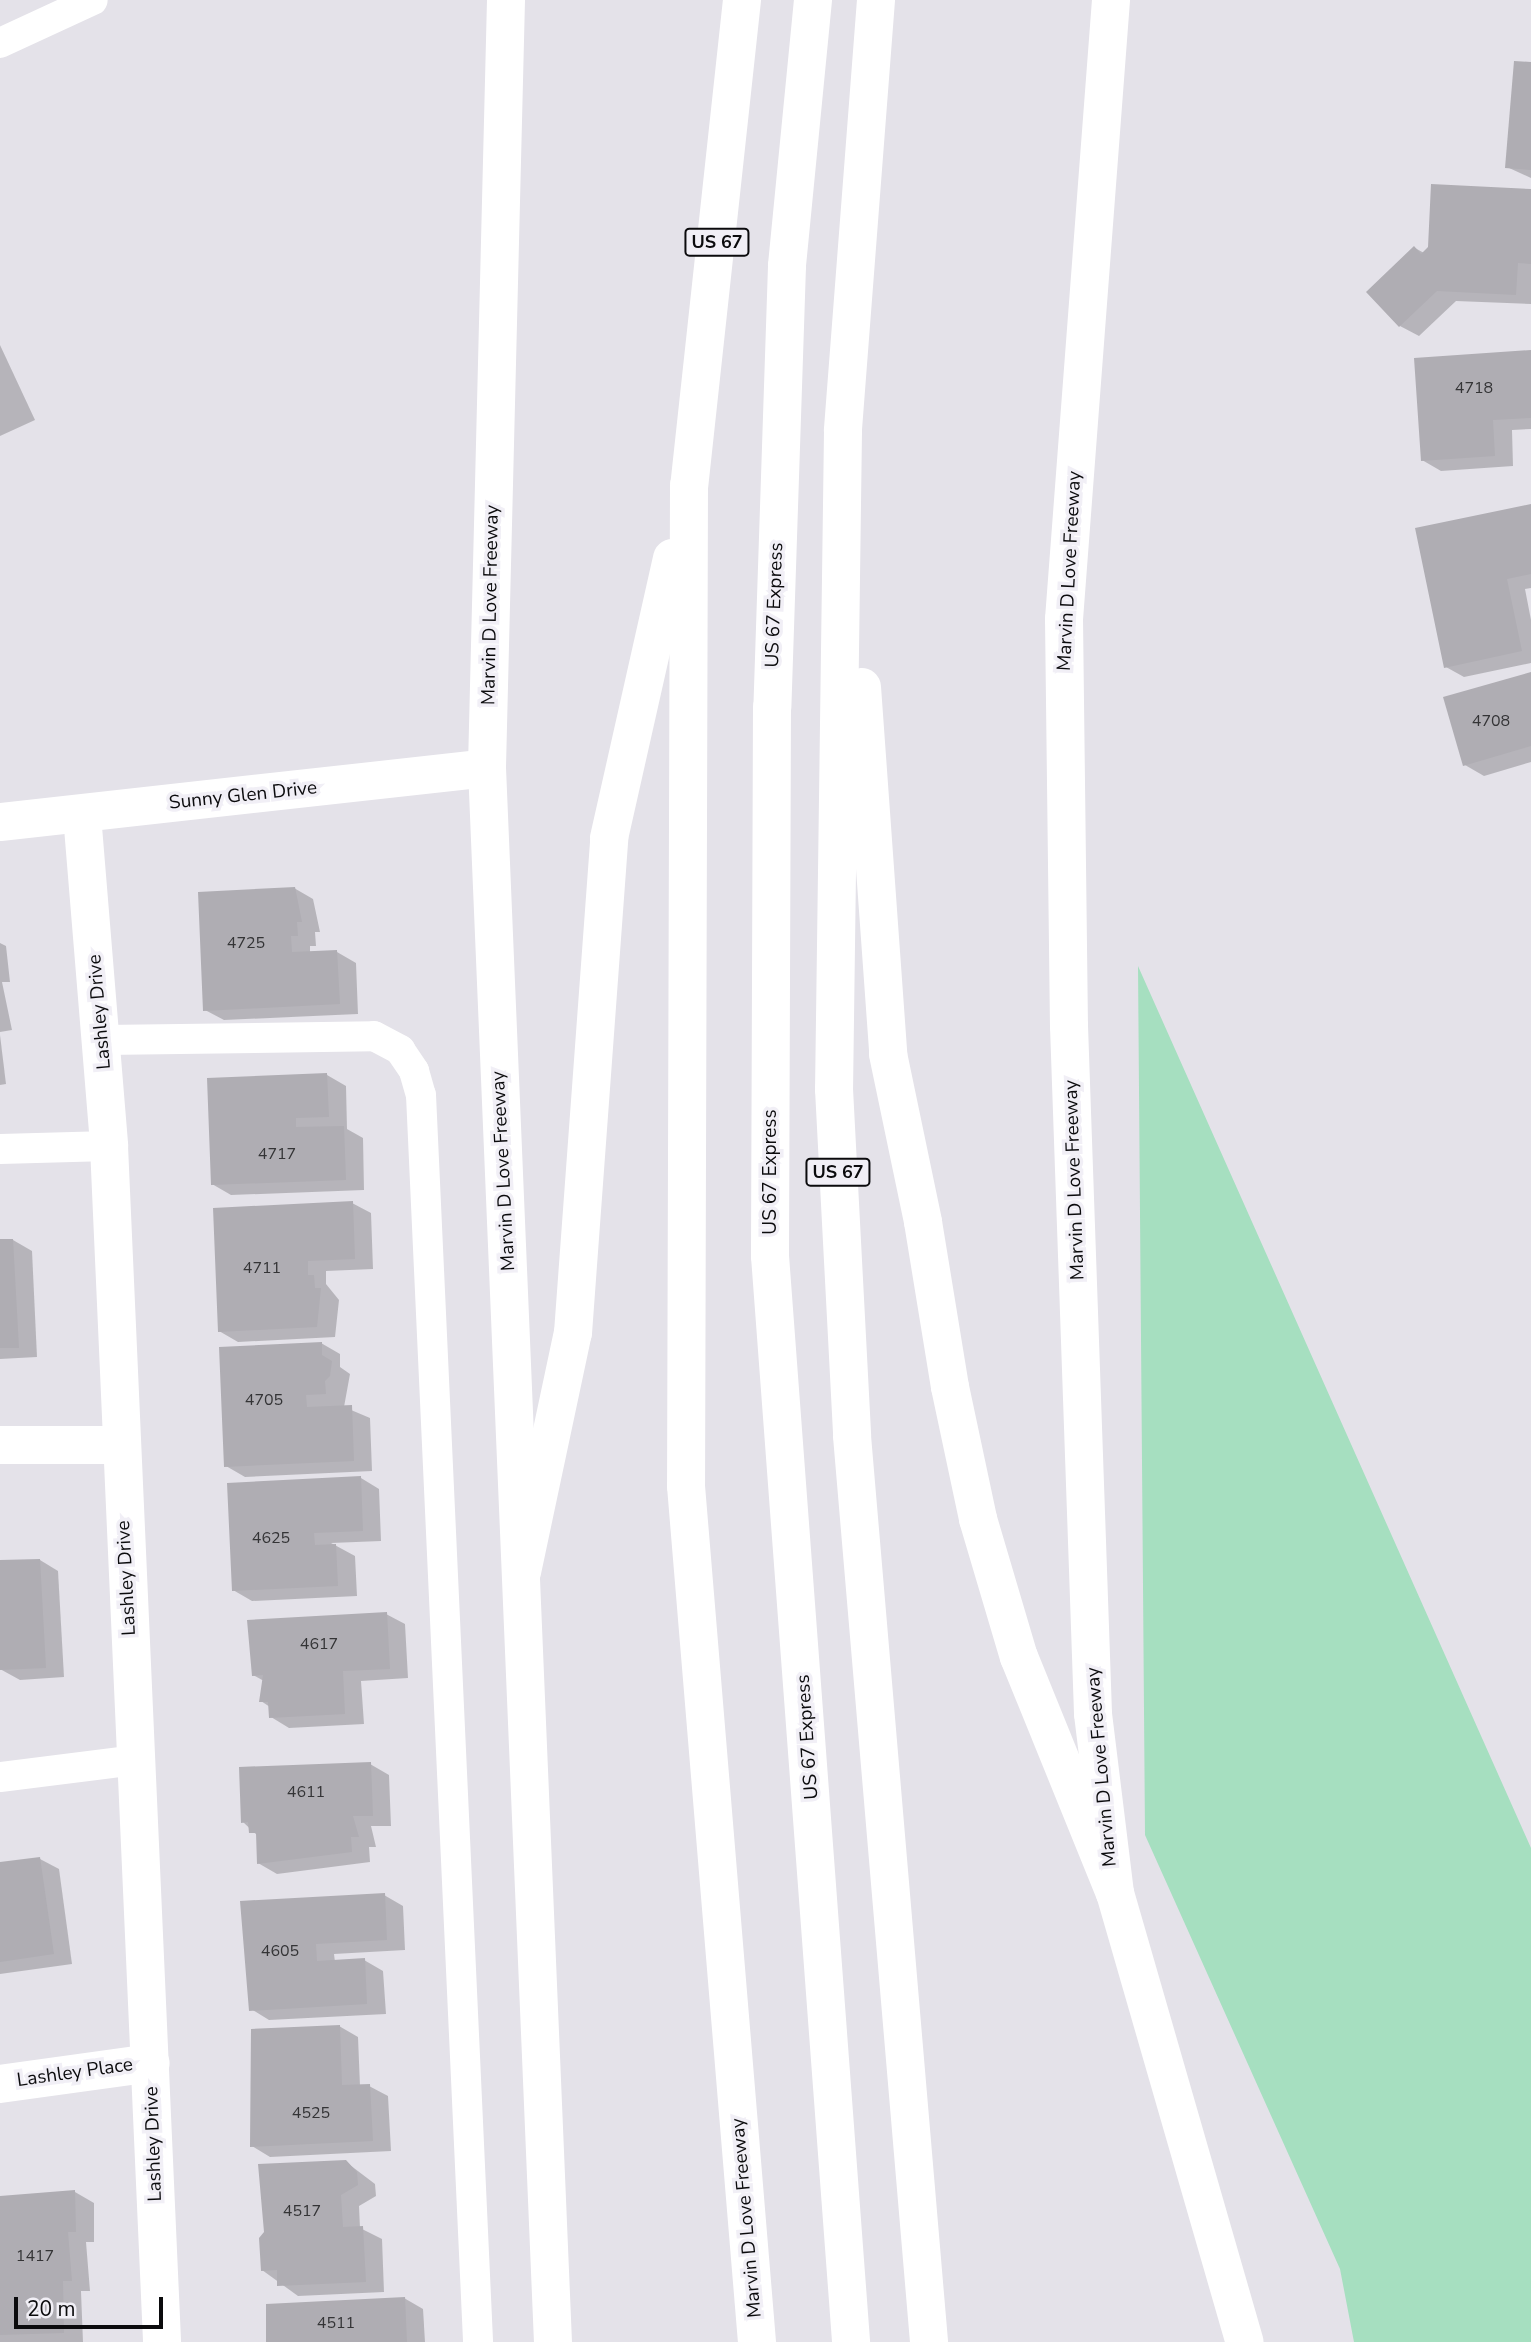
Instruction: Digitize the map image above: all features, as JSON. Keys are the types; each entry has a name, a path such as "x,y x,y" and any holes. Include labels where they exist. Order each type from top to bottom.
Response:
{"main road":[{"name":"Marvin D Love Freeway","path":"506,0 487,768 553,2342"},
{"name":"Marvin D Love Freeway","path":"742,0 688,485 686,1486 757,2342"},
{"name":"US 67 Express","path":"813,0 787,266 772,707 771,1256 851,2342"},
{"name":"US 67","path":"876,0 843,431 834,1089 852,1436 929,2342"},
{"name":"Marvin D Love Freeway","path":"1111,0 1064,620 1069,1026 1093,1714 1115,1893 1245,2342"},
{"path":"843,431 888,1054 978,1519 1019,1657 1115,1893"},
{"path":"522,1572 573,1333 609,838 688,485"},
{"name":"Sunny Glen Drive","path":"0,822 487,768"},
{"name":"Lashley Drive","path":"82,815 104,1040 110,1146 162,2342"},
{"path":"0,1445 121,1445"},
{"name":"Lashley Place","path":"0,2084 151,2063"}],"lane":[{"path":"0,43 93,0"},
{"path":"104,1040 374,1036 400,1050 414,1071 422,1123 478,2342"},
{"path":"0,1149 110,1146"},
{"path":"0,1777 137,1760"}],"green space":[{"path":"1138,966 1531,1848 1531,2342 1354,2342 1340,2269 1145,1835"}],"building":[{"path":"1514,61 1531,62 1531,170 1505,168"},
{"path":"1431,184 1531,189 1531,264 1518,263 1516,295 1437,291 1399,327 1366,292 1414,246 1421,254 1428,247"},
{"path":"1531,350 1531,418 1493,420 1495,456 1421,461 1414,358"},
{"path":"1531,504 1531,574 1507,579 1522,651 1444,668 1415,528"},
{"path":"1531,672 1531,746 1463,766 1443,697"},
{"path":"295,887 302,922 297,922 298,936 291,936 292,952 337,950 340,1004 203,1011 198,892"},
{"path":"327,1073 329,1117 296,1118 296,1127 344,1126 346,1180 211,1185 207,1078"},
{"path":"353,1201 355,1259 308,1261 308,1275 314,1275 315,1288 321,1288 317,1327 218,1332 213,1208"},
{"path":"0,1239 13,1239 19,1348 0,1348"},
{"path":"322,1342 322,1355 332,1361 330,1376 325,1381 326,1394 306,1395 307,1407 352,1405 354,1461 224,1467 219,1347"},
{"path":"361,1476 363,1531 314,1533 315,1545 336,1544 338,1586 232,1591 227,1483"},
{"path":"40,1559 46,1668 0,1670 0,1560"},
{"path":"387,1612 390,1669 343,1671 345,1714 269,1718 268,1702 259,1702 263,1675 252,1676 247,1620"},
{"path":"371,1762 373,1816 353,1816 359,1837 351,1837 352,1852 257,1864 256,1833 249,1833 248,1822 241,1823 239,1767"},
{"path":"40,1857 54,1954 0,1962 0,1862"},
{"path":"385,1893 387,1940 316,1944 317,1961 365,1958 367,2004 249,2011 240,1901"},
{"path":"340,2025 342,2085 370,2084 373,2141 250,2147 251,2029"},
{"path":"346,2160 357,2172 358,2185 341,2195 343,2227 363,2226 366,2282 277,2286 277,2270 261,2271 259,2238 264,2232 258,2164"},
{"path":"75,2190 76,2232 68,2232 72,2281 63,2281 64,2333 0,2335 0,2196"},
{"path":"405,2297 407,2342 266,2342 266,2304"}]}
